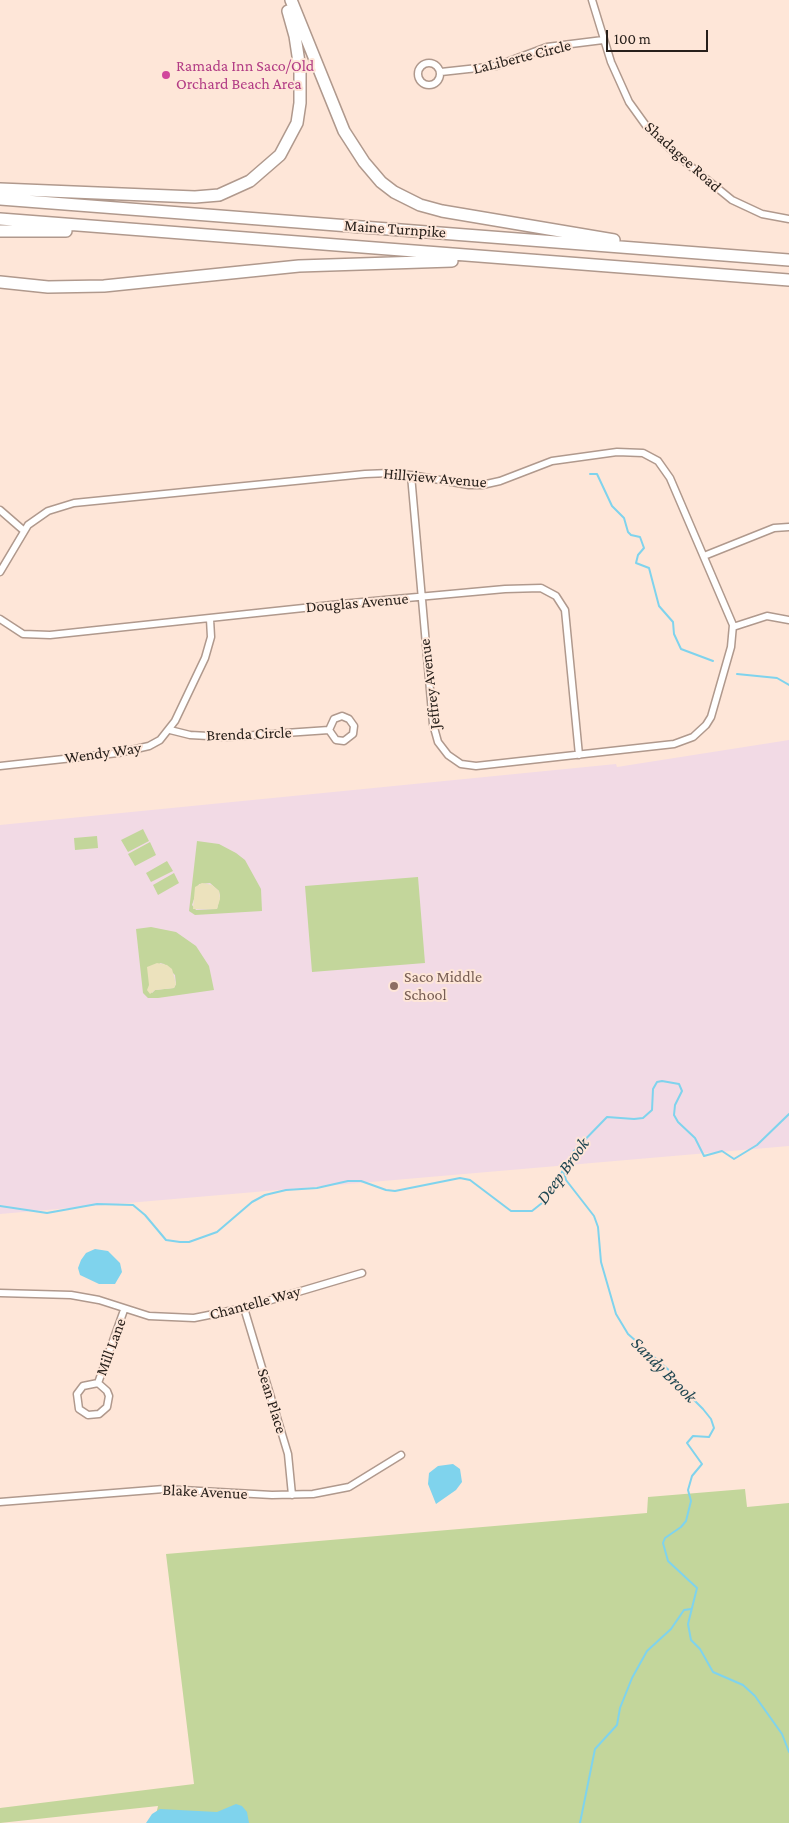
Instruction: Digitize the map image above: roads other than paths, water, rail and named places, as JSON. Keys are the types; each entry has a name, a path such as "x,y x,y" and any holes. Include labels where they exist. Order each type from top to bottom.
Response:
{"highway":[{"path":"0,189 194,197 219,195 250,181 280,155 293,133 299,113 301,82 298,53 292,22 283,0"},
{"path":"291,0 344,131 371,172 394,192 420,205 448,212 670,250"},
{"name":"Maine Turnpike","path":"0,199 789,260"},
{"name":"Maine Turnpike","path":"0,219 789,280"},
{"path":"0,231 144,230"},
{"path":"0,282 48,287 104,286 340,263 531,260"}],"street":[{"name":"Shadagee Road","path":"592,0 603,40 629,102 639,117 662,142 739,204 762,214 789,219"},
{"name":"LaLiberte Circle","path":"441,72 491,67 547,47 603,40"},
{"name":"Hillview Avenue","path":"0,572 23,530 48,511 66,504 365,474 411,475 482,485 500,482 552,461 617,452 643,453 654,458 666,471 733,627 733,640 711,717 697,734 674,744 579,754"},
{"name":"Jeffrey Avenue","path":"411,475 420,597 433,724 438,742 448,755 461,764 476,766 579,754"},
{"path":"0,510 23,530"},
{"path":"704,556 774,528 789,527"},
{"name":"Douglas Avenue","path":"0,619 19,632 40,635 420,597 530,587 545,589 556,596 563,604 566,614 579,754"},
{"path":"733,627 767,616 789,620"},
{"name":"Wendy Way","path":"0,766 132,750 155,743 170,730 188,696 208,650 211,637 210,619"},
{"name":"Brenda Circle","path":"170,730 190,735 227,737 329,730"},
{"name":"Chantelle Way","path":"0,1293 71,1295 99,1300 124,1310 149,1316 184,1318 214,1316 362,1273"},
{"name":"Sean Place","path":"244,1308 288,1454 292,1495"},
{"name":"Mill Lane","path":"98,1384 124,1310"},
{"name":"Mill Lane","path":"98,1384 103,1386 109,1396 107,1407 99,1414 88,1415 79,1409 76,1394 83,1386 98,1384"},
{"name":"Blake Avenue","path":"0,1502 164,1489 292,1495 327,1492 349,1487 401,1455"}],"water":[{"path":"95,1249 108,1251 120,1263 122,1272 115,1284 99,1284 80,1275 78,1268 81,1260 86,1253"},
{"path":"453,1464 460,1469 462,1482 456,1490 436,1504 428,1484 429,1473 438,1466"},
{"path":"236,1804 242,1806 247,1812 249,1823 146,1823 152,1814 160,1809 217,1812"}],"waterway":[{"path":"590,474 597,474 612,506 624,518 628,532 631,535 640,537 644,548 638,555 636,563 649,568 659,606 673,622 674,634 681,649 713,661"},
{"path":"737,674 777,678 789,685"},
{"name":"Deep Brook","path":"0,1206 47,1213 97,1204 133,1205 145,1215 166,1240 180,1242 189,1242 217,1232 252,1202 265,1195 286,1190 317,1188 348,1181 361,1181 386,1190 395,1191 460,1178 470,1180 511,1211 532,1211 547,1199 573,1152 607,1117 643,1118 652,1110 653,1089 657,1082 679,1084 682,1091 675,1105 674,1115 678,1122 695,1138 704,1156 722,1151 734,1159 757,1145 789,1114"},
{"name":"Sandy Brook","path":"563,1169 566,1180 594,1216 598,1227 601,1262 616,1314 628,1334 671,1372 680,1386 703,1409 711,1419 714,1428 709,1437 693,1436 687,1443 702,1464 692,1476 688,1490 691,1501 686,1521 681,1527 665,1538 663,1543 668,1561 697,1588 688,1624 691,1640 700,1649 713,1672 743,1685 755,1696 782,1734 789,1752"},
{"name":"Sandy Brook","path":"580,1823 595,1749 617,1725 620,1708 632,1678 647,1651 671,1629 684,1610 691,1609"}],"place":[{"name":"Ramada Inn Saco/Old Orchard Beach Area","path":"166,75"},
{"name":"Saco Middle School","path":"394,986"}]}
